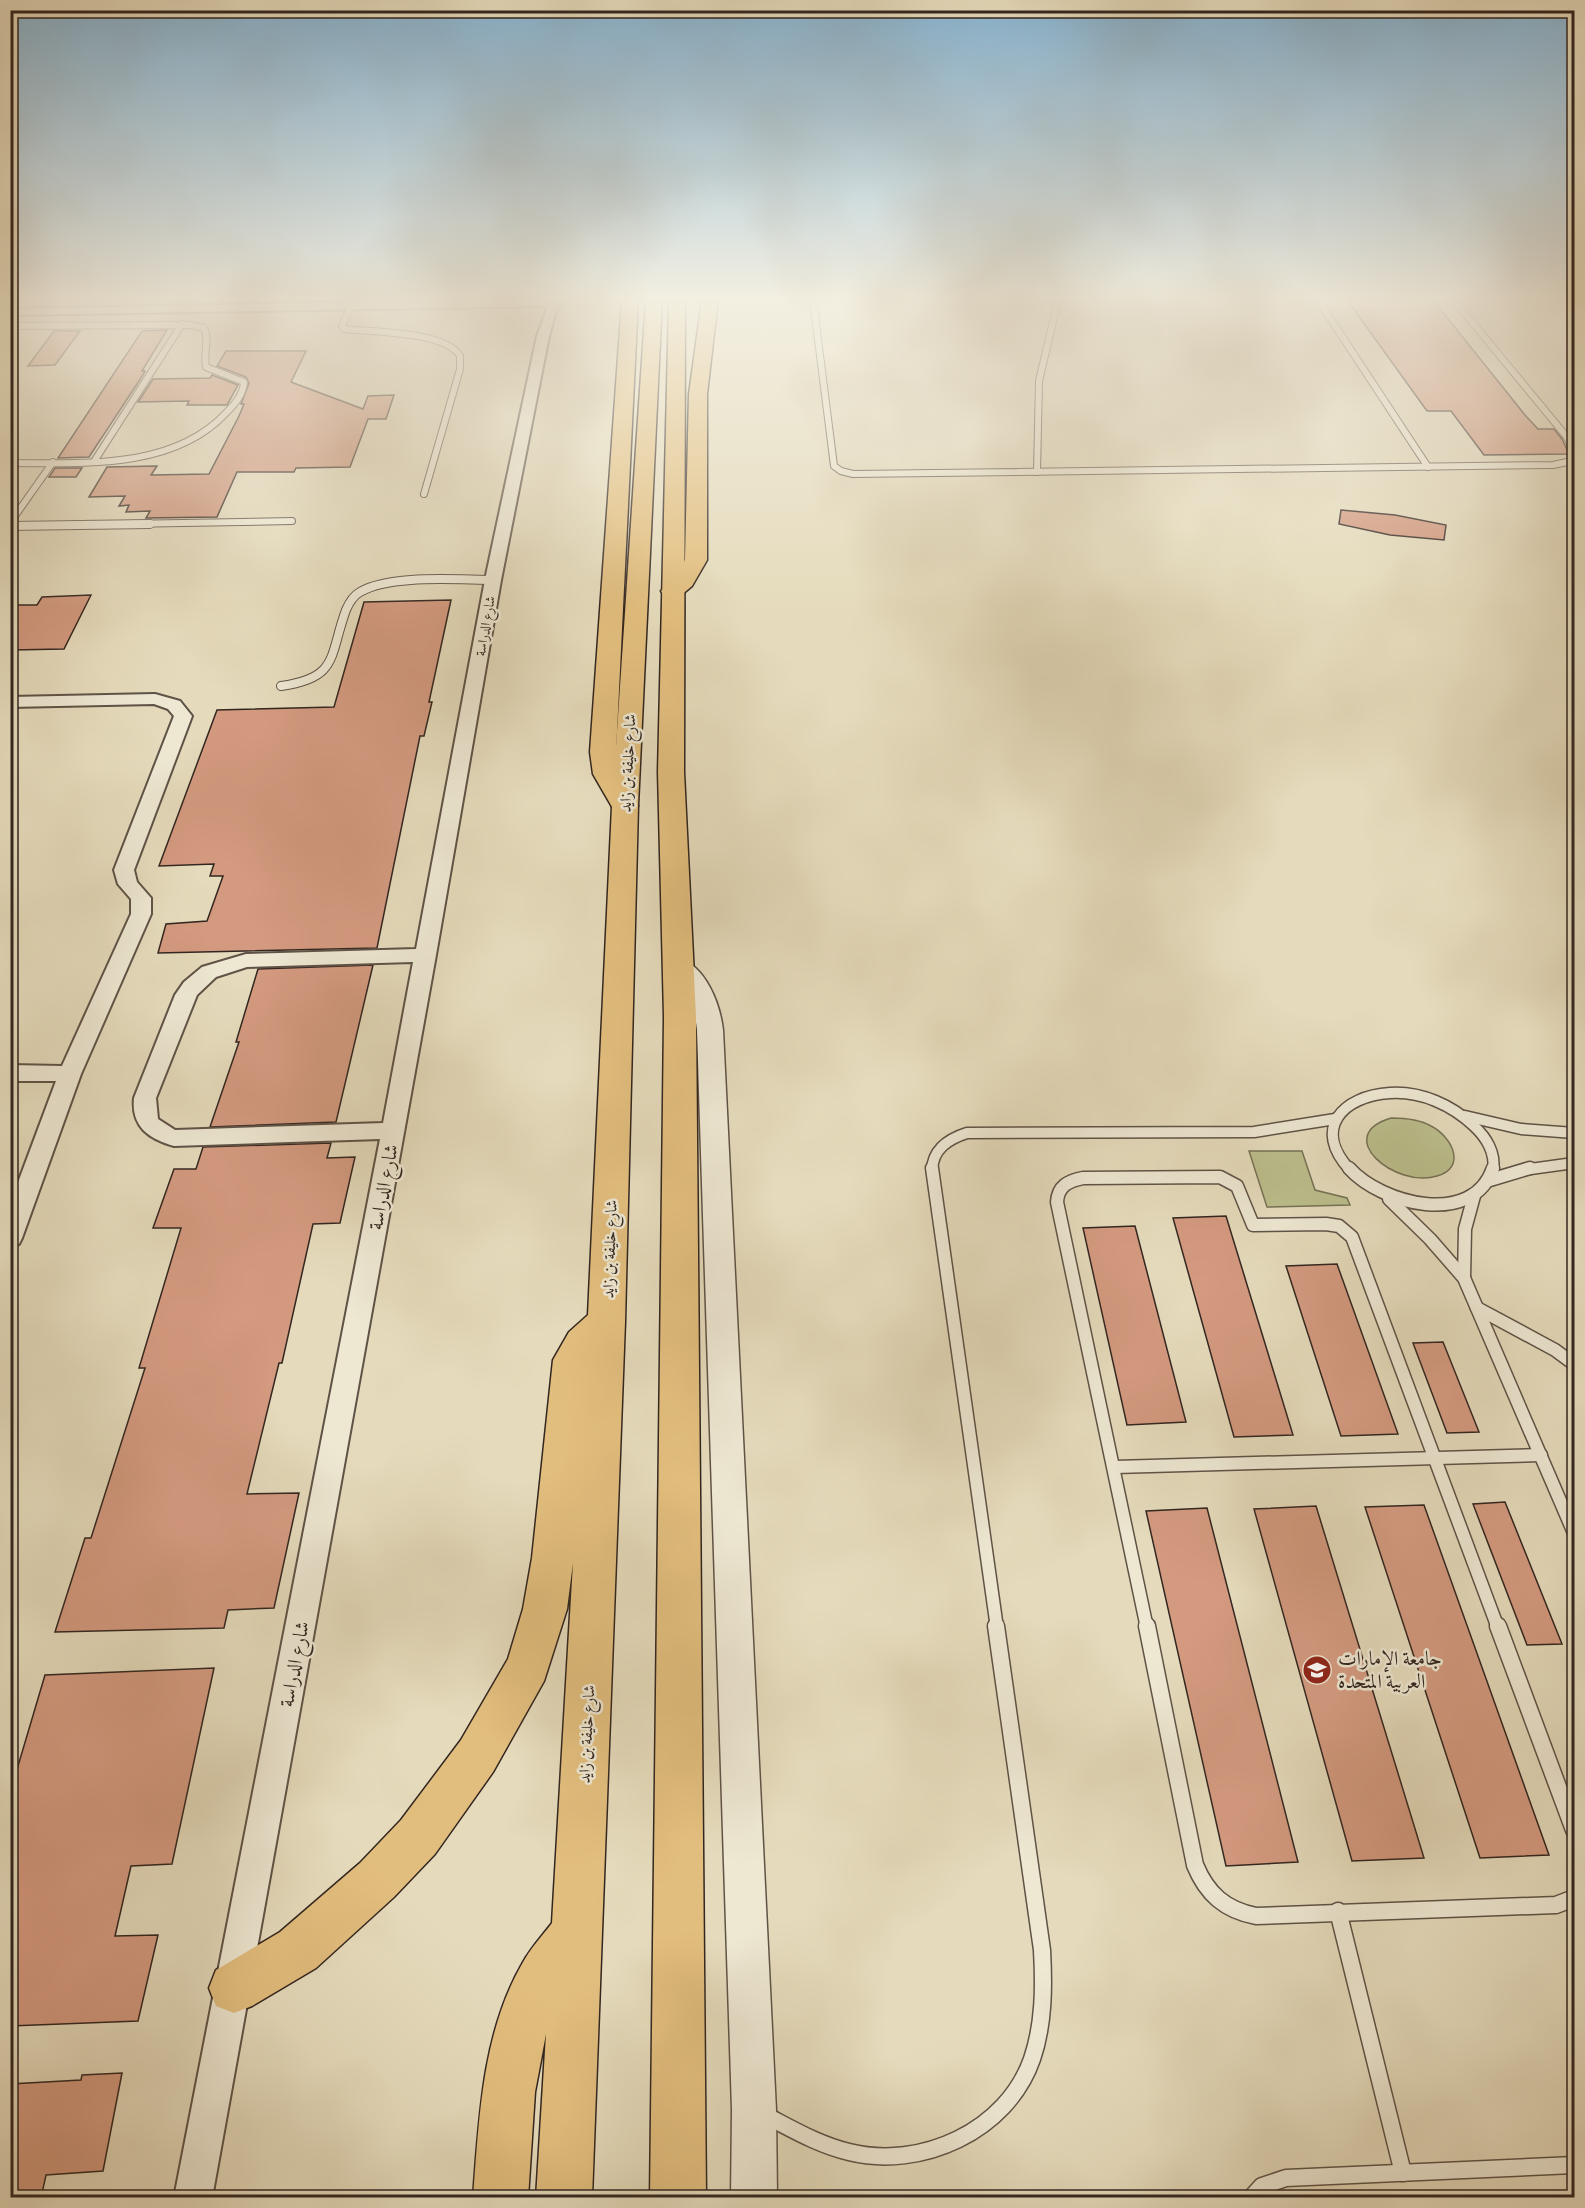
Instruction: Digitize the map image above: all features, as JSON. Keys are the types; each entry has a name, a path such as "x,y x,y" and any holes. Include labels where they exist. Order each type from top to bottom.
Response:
{"main road":[{"path":"624,403 603,752 606,774 625,806"},
{"name":"شارع خليفة بن زايد","path":"564,2198 606,1322 625,806 648,403"},
{"path":"675,403 671,772 678,966 681,1690 678,2198"},
{"path":"672,591 684,581 696,560 698,403"},
{"path":"234,1988 298,1950 377,1880 418,1837 477,1756 496,1725 528,1666 545,1609 553,1558 572,1360 590,1332 606,1322"},
{"path":"500,2198 515,2057 524,2022 536,1988 576,1933"}],"street":[{"name":"شارع الدراسة","path":"193,2198 426,955 493,580 529,403"},
{"path":"10,702 154,699 174,705 183,716 125,865 128,884 141,898 141,914 70,1074 10,1238"},
{"name":"شارع الدراسة","path":"393,1131 174,1138 161,1134 151,1127 145,1119 143,1109 186,995 191,987 209,972 246,961 426,955"},
{"path":"678,966 689,977 705,1002 710,1030 754,2109 754,2198"},
{"path":"10,1073 70,1074"}],"lane":[{"path":"95,460 131,403"},
{"path":"10,463 127,459 177,446 224,419 235,403"},
{"path":"424,494 450,403"},
{"path":"826,403 834,466 841,471 853,474 1553,465 1572,461 1575,455"},
{"path":"1037,472 1039,403"},
{"path":"1386,403 1428,467"},
{"path":"1539,403 1575,450"},
{"path":"10,525 53,462"},
{"path":"10,525 292,521"},
{"path":"281,686 315,679 328,668 350,600 361,591 389,583 493,580"},
{"path":"1389,1094 1428,1099 1463,1116 1477,1127 1486,1140 1492,1154 1494,1168 1490,1180 1474,1196 1456,1203 1434,1206 1410,1204 1387,1197 1351,1175 1340,1161 1333,1146 1332,1132 1335,1119 1356,1101 1372,1095 1389,1094"},
{"path":"1463,1116 1521,1129 1575,1133"},
{"path":"754,2109 800,2134 860,2154 888,2157 917,2155 934,2150 970,2134 992,2117 1011,2096 1027,2072 1040,2024 1043,1990 1042,1950 932,1168 933,1158 938,1149 946,1141 967,1133 1254,1132 1335,1119"},
{"path":"1490,1180 1526,1169 1575,1163"},
{"path":"1575,1830 1356,1245 1347,1231 1339,1226 1326,1224 1253,1225 1237,1186 1220,1177 1074,1179 1059,1188 1057,1202 1115,1467 1195,1865 1201,1882 1217,1901 1240,1913 1256,1916 1338,1911 1556,1905 1575,1898"},
{"path":"1464,1278 1465,1229 1474,1196"},
{"path":"1387,1197 1430,1239 1464,1278 1575,1533"},
{"path":"1477,1308 1555,1350 1575,1364"},
{"path":"1115,1467 1541,1455"},
{"path":"1338,1911 1403,2173"},
{"path":"1251,2198 1262,2186 1286,2178 1575,2165"}],"green space":[{"path":"1391,1118 1417,1120 1438,1131 1445,1137 1453,1151 1452,1166 1437,1176 1421,1178 1404,1175 1376,1159 1368,1148 1367,1136 1374,1126"},
{"path":"1249,1151 1302,1151 1315,1190 1347,1198 1350,1205 1267,1207"}],"building":[{"path":"94,403 125,403 89,457 58,458"},
{"path":"188,403 228,403 227,405 187,405"},
{"path":"347,403 363,409 365,403 391,403 386,419 368,419 350,467 296,468 294,472 237,472 217,517 146,518 150,511 126,512 129,505 119,506 125,496 89,497 107,467 157,466 151,475 209,474 239,416 244,404 241,404"},
{"path":"1421,403 1515,403 1538,429 1554,429 1569,454 1484,455 1451,411 1427,411"},
{"path":"55,468 82,468 76,477 49,477"},
{"path":"1341,510 1395,515 1446,525 1444,540 1390,535 1339,524"},
{"path":"91,595 64,649 10,650 10,605 37,605 42,597"},
{"path":"451,600 429,702 432,702 424,736 420,736 377,948 158,953 166,924 207,921 223,876 210,876 214,864 159,866 217,710 334,707 364,602"},
{"path":"373,965 336,1122 210,1127 239,1042 236,1042 258,969"},
{"path":"331,1143 327,1158 355,1157 340,1223 313,1224 282,1363 279,1363 247,1494 299,1493 274,1608 228,1610 224,1628 55,1632 85,1538 91,1538 145,1368 139,1368 181,1228 153,1228 174,1169 196,1169 203,1147"},
{"path":"1226,1216 1293,1435 1234,1437 1173,1218"},
{"path":"1135,1226 1186,1422 1127,1425 1083,1228"},
{"path":"1337,1264 1398,1434 1341,1436 1286,1266"},
{"path":"1443,1342 1479,1432 1447,1433 1413,1343"},
{"path":"1505,1502 1562,1644 1527,1645 1473,1504"},
{"path":"1424,1505 1549,1855 1480,1858 1365,1507"},
{"path":"1316,1506 1424,1858 1352,1861 1254,1509"},
{"path":"1207,1508 1298,1862 1226,1866 1146,1511"},
{"path":"214,1668 172,1864 131,1866 115,1936 158,1935 138,2021 10,2026 10,1793 45,1675"},
{"path":"122,2073 103,2171 46,2175 41,2198 10,2198 10,2084 81,2080 82,2075"}],"place":[{"name":"جامعة الإمارات العربية المتحدة","path":"1317,1670"}]}
